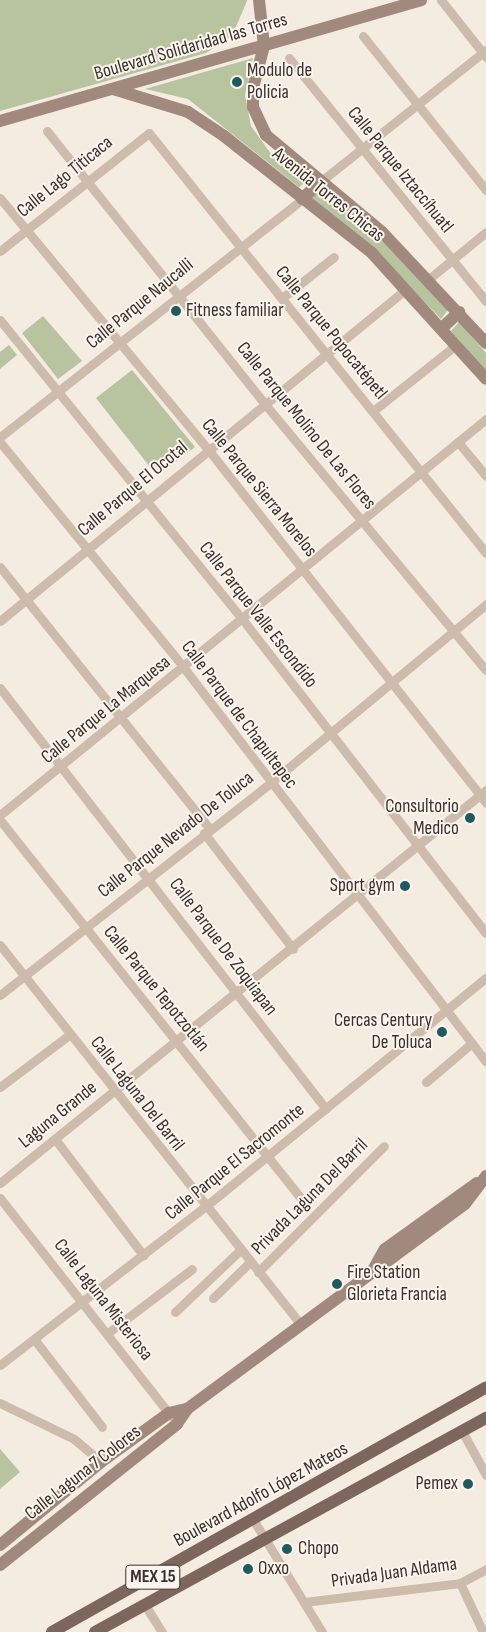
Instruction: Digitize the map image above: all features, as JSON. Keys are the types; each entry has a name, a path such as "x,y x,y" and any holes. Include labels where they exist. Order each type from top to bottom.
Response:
{"main road":[{"path":"259,0 264,46"},
{"name":"Boulevard Solidaridad las Torres","path":"0,120 421,0"},
{"name":"Avenida Torres Chicas","path":"264,46 253,88 257,120 277,148 382,232 430,278 486,343"},
{"name":"Avenida Torres Chicas","path":"113,89 188,112 302,199 370,252 486,379"},
{"path":"302,199 320,182"},
{"path":"441,329 459,312"},
{"name":"Calle Laguna 7 Colores","path":"0,1545 100,1462 169,1413 187,1408 465,1204 484,1179"},
{"name":"Boulevard Adolfo López Mateos","path":"52,1632 254,1521 486,1387"},
{"name":"Calle Laguna 7 Colores","path":"0,1565 177,1424 187,1408"},
{"name":"MEX 15","path":"95,1632 486,1418"}],"street":[{"path":"320,182 485,53 441,0"},
{"path":"363,36 486,190"},
{"name":"Calle Parque Iztaccíhuatl","path":"289,58 486,302"},
{"name":"Calle Parque Molino De Las Flores","path":"47,131 178,293 264,404 486,670"},
{"name":"Calle Lago Titicaca","path":"0,251 145,133 150,134"},
{"name":"Calle Parque Popocatépetl","path":"150,134 486,553"},
{"name":"Calle Parque Sierra Morelos","path":"0,198 24,231 207,448 483,793 486,803"},
{"name":"Calle Parque Naucalli","path":"0,437 178,293 302,199"},
{"path":"430,278 486,232"},
{"path":"282,298 334,257"},
{"name":"Calle Parque El Ocotal","path":"0,621 207,448 328,355 405,290"},
{"name":"Calle Parque Valle Escondido","path":"0,320 243,620 486,933"},
{"path":"373,410 456,345"},
{"name":"Calle Parque La Marquesa","path":"0,815 364,522 486,419"},
{"name":"Calle Parque de Chapultepec","path":"0,442 88,547 184,668 356,898 486,1062"},
{"path":"458,442 486,476"},
{"path":"0,567 28,598 122,718 293,949"},
{"name":"Calle Parque Nevado De Toluca","path":"0,995 149,876 270,783 486,604"},
{"name":"Calle Parque De Zoquiapan","path":"0,688 149,876 326,1109"},
{"name":"Laguna Grande","path":"0,1184 176,1040 356,898 483,793"},
{"name":"Calle Parque Tepotzotlán","path":"0,820 304,1201"},
{"name":"Calle Laguna Del Barril","path":"0,945 69,1035 300,1324"},
{"name":"Calle Parque El Sacromonte","path":"0,1365 206,1206 486,978"},
{"path":"0,1087 69,1035"},
{"path":"426,1082 472,1043"},
{"path":"55,1139 143,1256"},
{"name":"Privada Laguna Del Barril","path":"258,1272 384,1146"},
{"name":"Calle Laguna Misteriosa","path":"0,1198 109,1332 177,1424"},
{"path":"175,1312 240,1250"},
{"path":"213,1298 250,1262"},
{"path":"109,1332 192,1269"},
{"path":"34,1339 102,1427"},
{"path":"0,1402 74,1439 100,1462"},
{"path":"462,1431 486,1474"},
{"path":"254,1521 322,1632"},
{"name":"Privada Juan Aldama","path":"304,1602 460,1583 486,1569"},
{"path":"460,1583 483,1632"},
{"path":"144,1605 162,1632"}],"green space":[{"path":"0,0 247,1 232,36 206,53 0,111"},
{"path":"253,58 245,95 251,126 277,162 306,182 299,187 188,99 145,89"},
{"path":"317,190 378,236 448,310 441,319 371,247 310,198"},
{"path":"43,316 82,361 58,379 22,333"},
{"path":"459,322 486,353 486,372 451,331"},
{"path":"9,345 17,355 0,369 0,352"},
{"path":"132,370 195,447 157,476 96,398"},
{"path":"0,1449 20,1472 0,1489"}],"place":[{"name":"Modulo de Policia","path":"237,82"},
{"name":"Fitness familiar","path":"176,311"},
{"name":"Consultorio Medico","path":"470,818"},
{"name":"Sport gym","path":"405,886"},
{"name":"Cercas Century De Toluca","path":"442,1032"},
{"name":"Fire Station Glorieta Francia","path":"337,1284"},
{"name":"Pemex","path":"468,1484"},
{"name":"Chopo","path":"287,1549"},
{"name":"Oxxo","path":"248,1569"}]}
